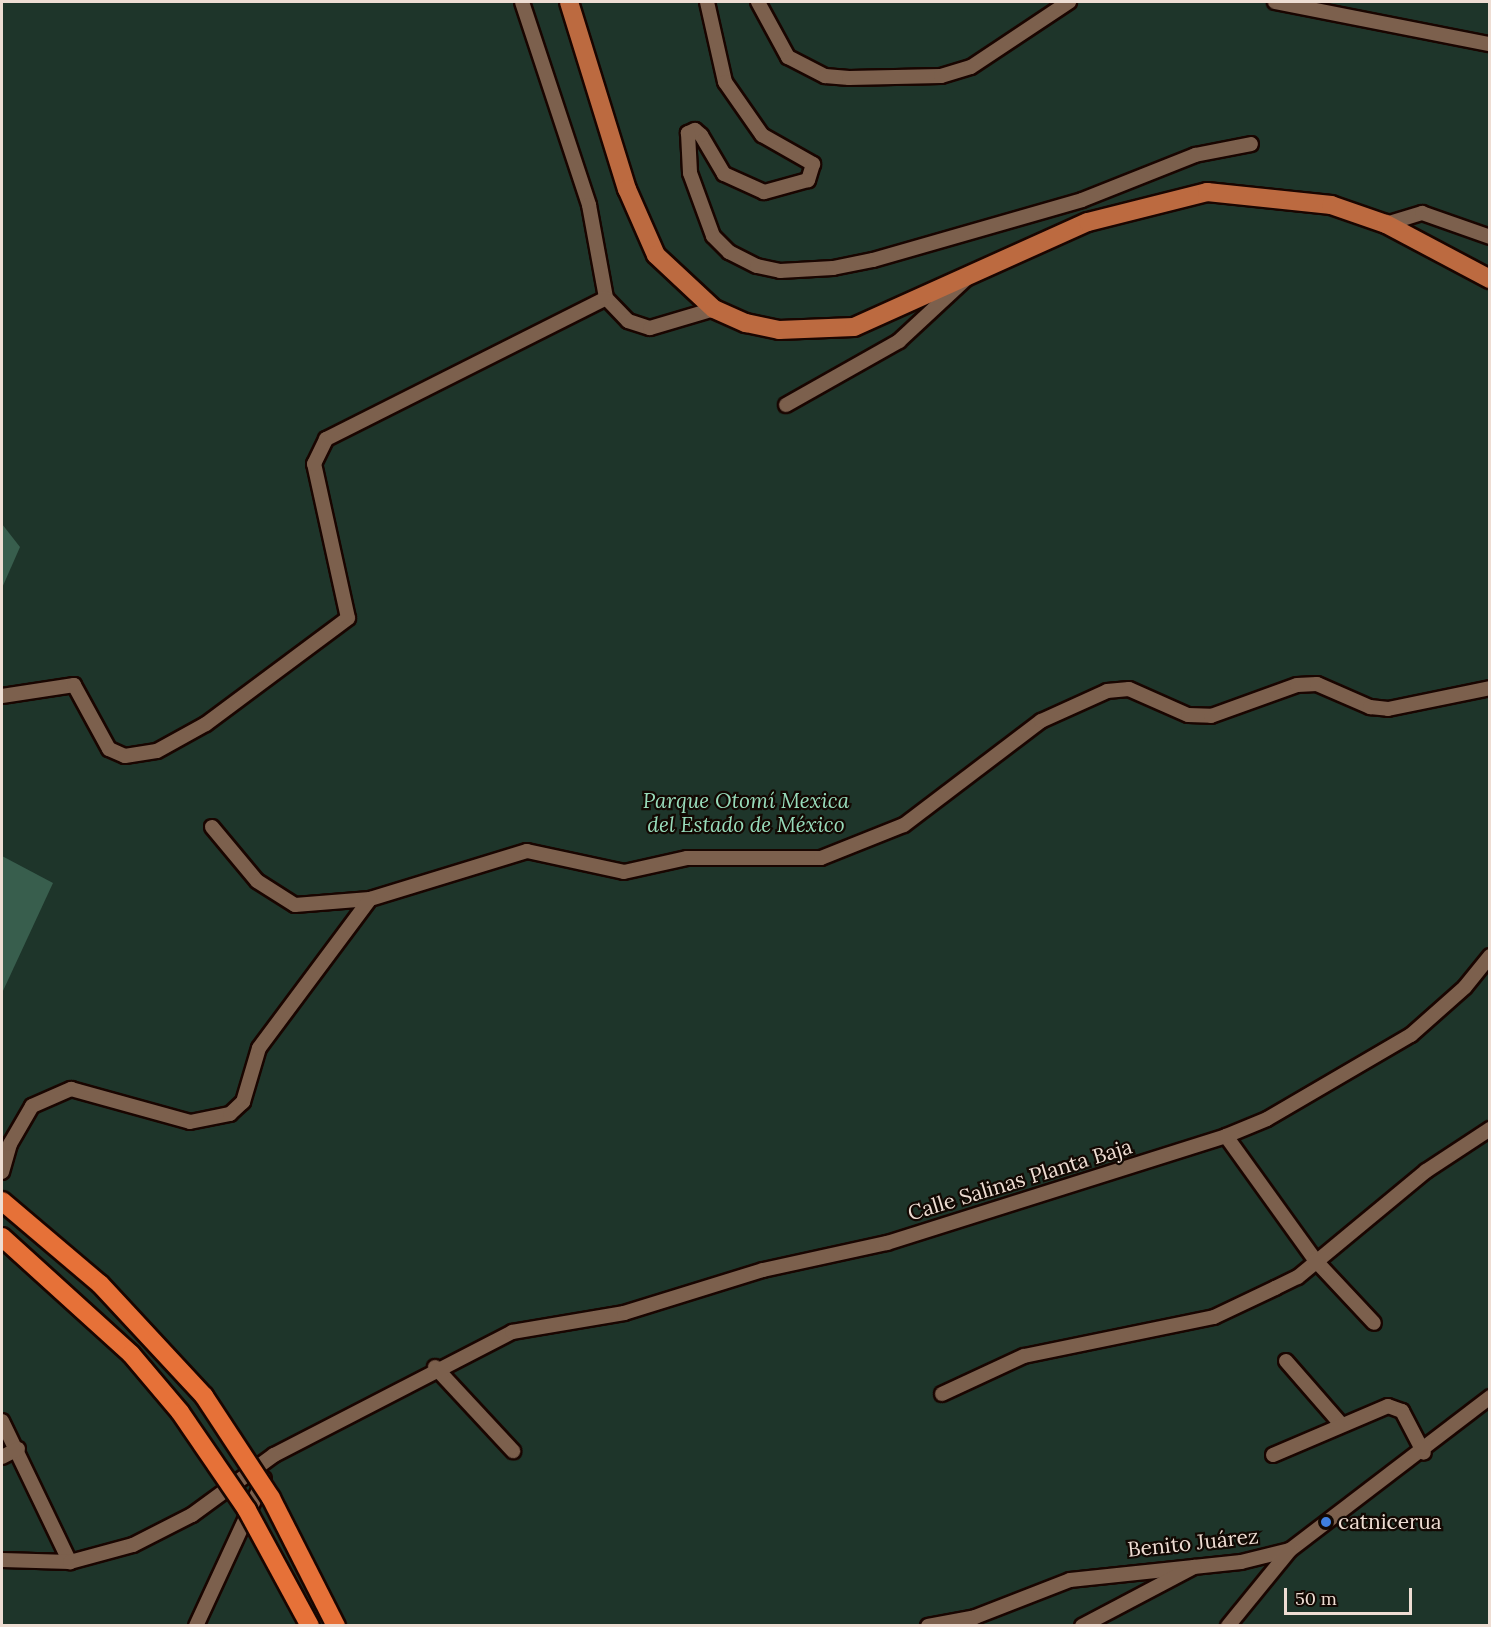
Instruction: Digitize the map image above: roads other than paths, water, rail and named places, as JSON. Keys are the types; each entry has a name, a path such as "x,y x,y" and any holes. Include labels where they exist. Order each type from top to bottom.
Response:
{"highway":[{"path":"2,1201 100,1284 204,1396 271,1498 336,1626"},
{"path":"2,1237 131,1354 180,1412 248,1510 310,1626"}],"main road":[{"path":"569,2 641,225 656,255 714,309 779,330 854,327 1089,222 1182,196 1235,192 1331,205 1386,224 1490,279"}],"street":[{"path":"522,2 590,205 606,298 628,321 650,328 714,309"},
{"path":"707,2 725,82 762,135 807,157 813,171 789,188 764,192 742,186 717,167 697,131 688,133 690,173 700,208 713,236 729,252 780,272 833,268 1082,200 1195,155 1251,144"},
{"path":"758,2 788,57 825,76 849,78 941,76 971,67 1069,2"},
{"path":"1275,2 1485,43"},
{"path":"1082,200 1089,222"},
{"path":"1386,224 1422,213 1490,237"},
{"path":"786,405 899,341 967,278"},
{"path":"2,696 74,686 109,749 137,756 206,724 348,618 314,465 326,438 344,426 606,298"},
{"path":"212,827 257,881 295,906 370,899 527,851 624,872 687,858 821,858 904,825 1041,721 1107,691 1129,689 1188,715 1210,716 1297,685 1317,684 1370,707 1388,709 1490,688"},
{"path":"2,1172 10,1144 32,1106 71,1089 190,1122 230,1114 243,1102 259,1048 370,899"},
{"name":"Calle Salinas Planta Baja","path":"2,1560 70,1562 133,1545 173,1526 274,1455 435,1367 512,1332 624,1313 763,1270 886,1243 1226,1136 1267,1119 1411,1035 1466,987 1490,956"},
{"path":"942,1394 1024,1356 1214,1317 1298,1276 1426,1171 1490,1129"},
{"path":"1226,1136 1315,1260 1374,1323"},
{"path":"1286,1361 1341,1424"},
{"path":"435,1367 513,1450"},
{"name":"Benito Juárez","path":"928,1626 975,1617 1070,1580 1199,1564 1241,1562 1290,1550 1424,1453 1490,1397"},
{"path":"1272,1455 1341,1424 1396,1407 1424,1453"},
{"path":"2,1421 18,1449 70,1562"},
{"path":"2,1457 18,1449"},
{"path":"196,1626 274,1455"},
{"path":"1228,1626 1290,1550"},
{"path":"1082,1626 1199,1564"}],"place":[{"name":"catnicerua","path":"1326,1522"}],"park label":[{"name":"Parque Otomí Mexica del Estado de México","path":"746,813"}]}
